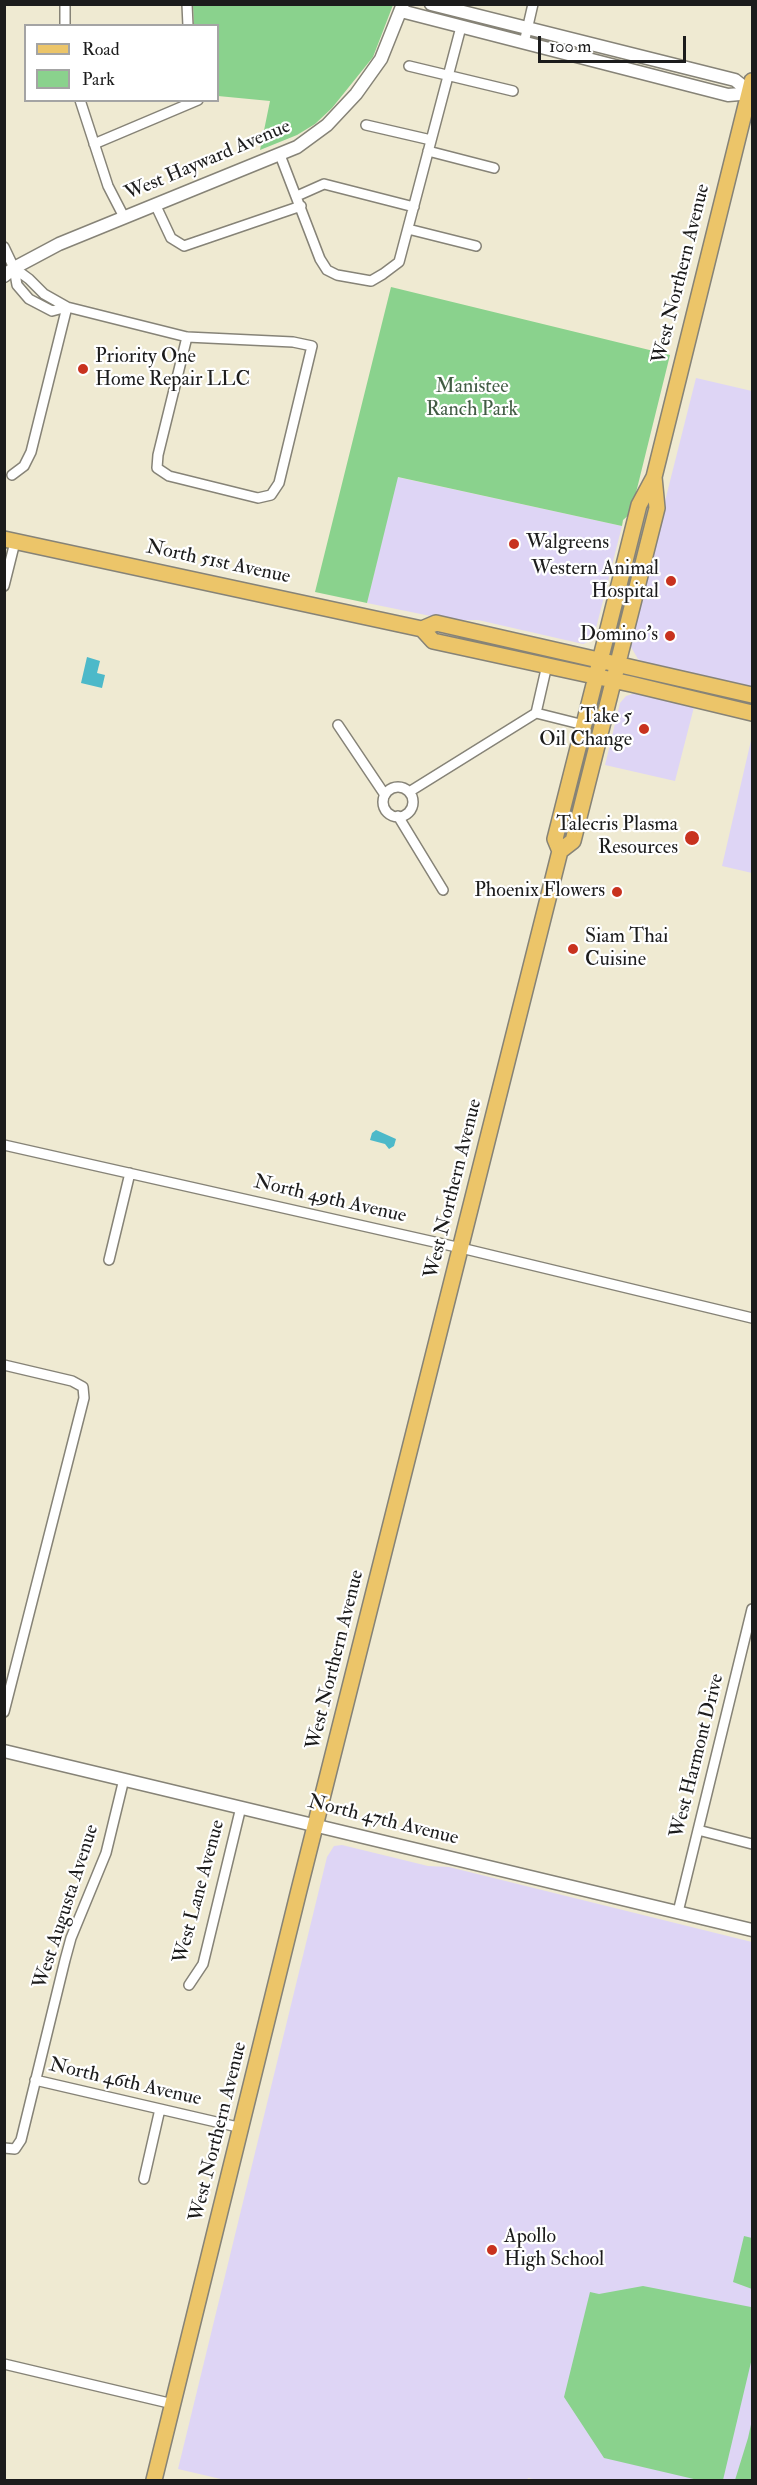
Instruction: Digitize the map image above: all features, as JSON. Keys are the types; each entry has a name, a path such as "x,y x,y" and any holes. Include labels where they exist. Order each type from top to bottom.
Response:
{"main road":[{"name":"West Northern Avenue","path":"154,2481 560,851 555,839 600,659 639,505 654,477 752,89"},
{"name":"West Northern Avenue","path":"560,851 573,841 657,508 654,477"},
{"name":"North 51st Avenue","path":"10,541 422,629 436,623 753,695"},
{"name":"North 51st Avenue","path":"422,629 433,641 753,713"}],"street":[{"path":"64,4 65,24"},
{"path":"187,4 188,24"},
{"path":"431,4 735,80 752,89"},
{"path":"524,43 533,4"},
{"path":"402,8 461,27 728,95 752,89"},
{"name":"West Hayward Avenue","path":"9,272 59,244 297,147 327,125 356,94 381,59 402,8"},
{"path":"280,155 320,259 327,270 371,281 399,262 461,27"},
{"path":"647,75 652,59"},
{"path":"409,66 513,91"},
{"path":"81,102 108,186 124,217"},
{"path":"94,144 193,102"},
{"path":"366,125 431,140"},
{"path":"428,151 494,168"},
{"path":"297,196 324,184 414,207"},
{"path":"155,204 171,238 184,246 301,206"},
{"path":"408,228 476,246"},
{"path":"4,247 9,272 17,285 29,298 52,311 67,307 187,338 293,342 312,346 279,483 271,495 258,498 169,476 158,468 158,455 187,338"},
{"path":"12,475 24,466 31,452 67,307"},
{"path":"4,586 10,541"},
{"path":"409,792 536,713 547,665"},
{"path":"536,713 584,725"},
{"path":"338,725 385,795 385,809 398,816 443,890"},
{"path":"385,795 396,787 409,792 413,800 410,810 398,816"},
{"name":"North 49th Avenue","path":"4,1144 461,1248 753,1318"},
{"path":"109,1260 130,1173"},
{"path":"4,1365 72,1381 83,1387 84,1398 4,1712"},
{"name":"West Harmont Drive","path":"678,1912 753,1609"},
{"name":"North 47th Avenue","path":"4,1751 753,1930"},
{"name":"West Augusta Avenue","path":"4,2148 15,2149 21,2140 71,1938 106,1853 124,1779"},
{"name":"West Lane Avenue","path":"189,1985 203,1964 241,1807"},
{"path":"698,1830 753,1844"},
{"name":"North 46th Avenue","path":"35,2080 242,2128"},
{"path":"144,2180 160,2109"},
{"path":"4,2364 173,2404"}],"shaded area":[{"path":"696,378 752,391 752,689 646,663 638,659 631,647 631,636"},
{"path":"397,477 622,526 593,640 583,644 478,620 450,620 367,603"},
{"path":"636,693 694,707 675,781 605,765 620,703 626,696"},
{"path":"752,736 752,873 722,866"},
{"name":"Apollo High School","path":"342,1845 428,1866 449,1867 752,1942 752,2480 538,2480 528,2478 527,2480 225,2480 178,2469 327,1857 334,1846"}],"green space":[{"path":"193,4 393,5 373,57 332,108 315,124 297,135 260,150 270,101 219,96 219,24 194,24"},
{"name":"Manistee Ranch Park","path":"391,287 670,355 631,513 623,520 622,526 398,477 367,603 315,592"},
{"path":"744,2236 752,2238 752,2289 733,2282"},
{"path":"643,2286 751,2307 752,2358 723,2480 698,2480 604,2458 564,2397 590,2292 599,2294"},
{"path":"752,2420 752,2480 735,2480 748,2438"}],"water":[{"path":"87,657 100,661 97,673 105,675 102,688 81,683"},
{"path":"376,1130 396,1139 394,1146 389,1149 385,1144 370,1140 372,1133"}],"place":[{"name":"Priority One Home Repair LLC","path":"83,369"},
{"name":"Walgreens","path":"514,544"},
{"name":"Western Animal Hospital","path":"671,581"},
{"name":"Domino's","path":"670,636"},
{"name":"Take 5 Oil Change","path":"644,729"},
{"name":"Talecris Plasma Resources","path":"692,838"},
{"name":"Phoenix Flowers","path":"617,892"},
{"name":"Siam Thai Cuisine","path":"573,949"},
{"name":"Apollo High School","path":"492,2250"}]}
